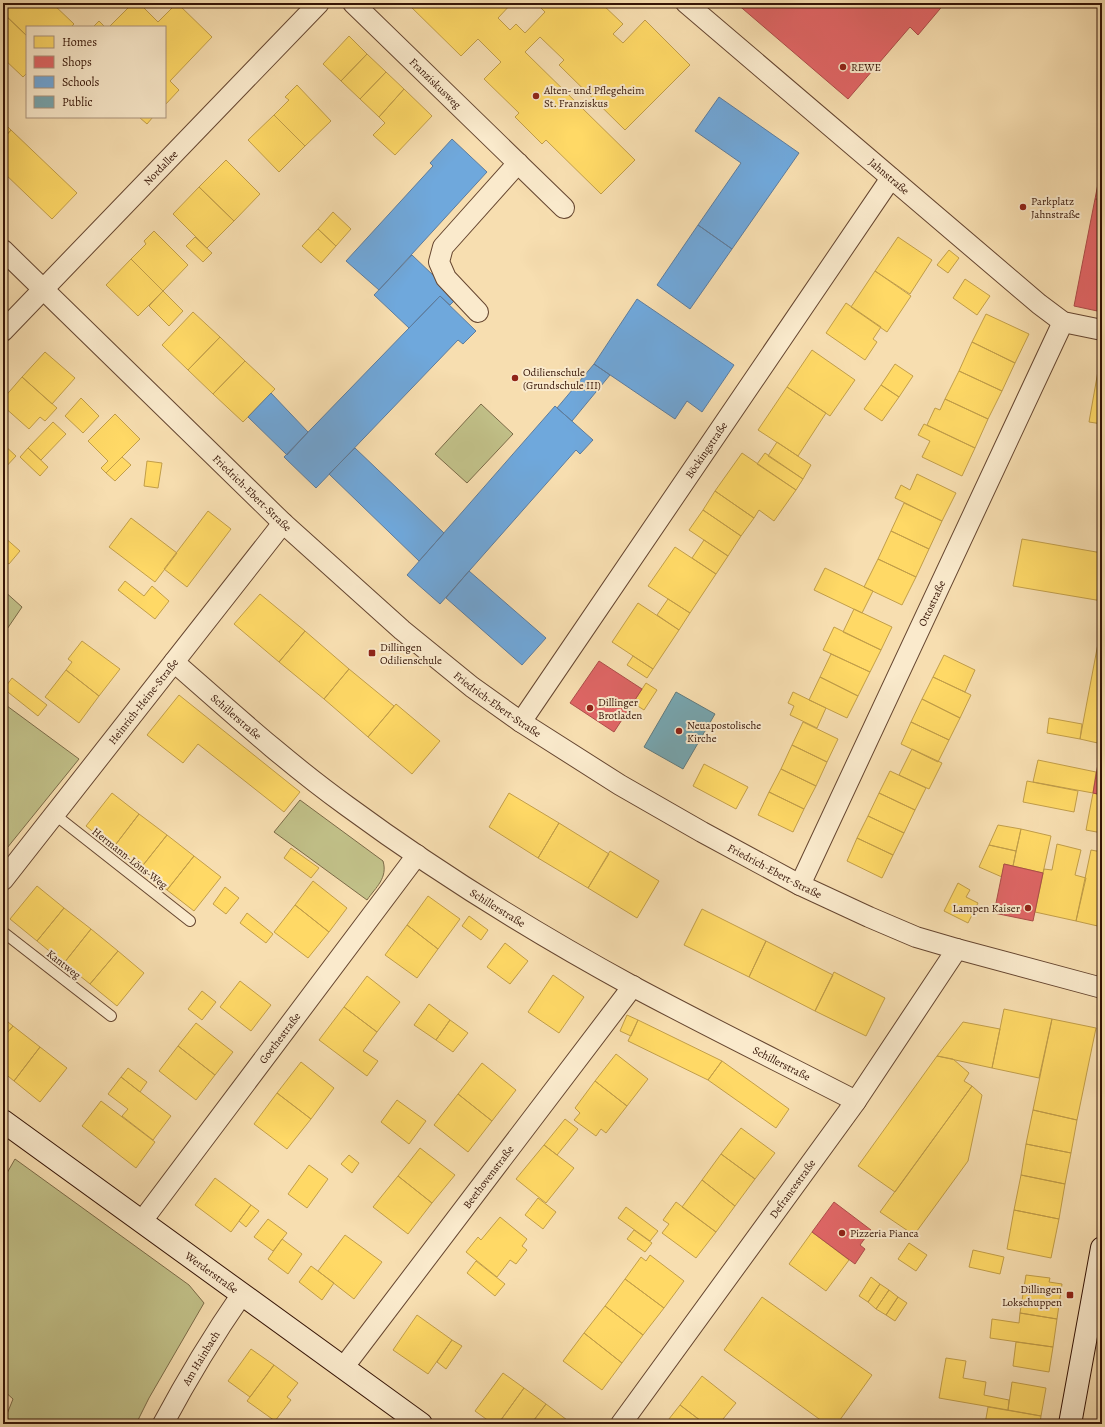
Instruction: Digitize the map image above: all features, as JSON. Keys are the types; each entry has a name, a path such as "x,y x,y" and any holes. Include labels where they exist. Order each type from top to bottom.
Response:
{"street":[{"name":"Nordallee","path":"3,331 319,3"},
{"name":"Franziskusweg","path":"353,3 564,208"},
{"name":"Jahnstraße","path":"686,3 1040,304 1063,322 1102,330"},
{"path":"478,312 446,278 439,262 443,247 518,163"},
{"name":"Böckingstraße","path":"522,722 892,178"},
{"name":"Friedrich-Ebert-Straße","path":"3,250 283,523 402,630 472,687 522,722 620,785 714,839 800,885 869,917 916,937 1102,988"},
{"name":"Ottostraße","path":"800,885 1063,322"},
{"name":"Heinrich-Heine-Straße","path":"3,880 283,523"},
{"name":"Schillerstraße","path":"174,662 260,737 346,805 417,855 495,906 558,944 633,986 856,1101"},
{"name":"Goethestraße","path":"142,1221 417,855"},
{"name":"Defrancestraße","path":"621,1424 856,1101 957,949"},
{"name":"Beethovenstraße","path":"343,1368 633,986"},
{"name":"Werderstraße","path":"3,1121 422,1424"},
{"path":"1070,1424 1102,1248"},
{"name":"Am Hainbach","path":"163,1424 186,1380 220,1325 242,1294"}],"lane":[{"name":"Hermann-Löns-Weg","path":"54,814 190,921"},
{"name":"Kantweg","path":"3,932 111,1016"}],"shaded area":[{"path":"481,404 513,434 467,483 435,454"},
{"path":"3,590 22,607 3,635"},
{"path":"3,703 79,759 3,853"},
{"path":"300,800 383,861 383,877 367,900 274,832"},
{"path":"15,1159 189,1285 204,1303 149,1398 136,1424 3,1424 13,1399 3,1390 3,1180"}],"building: Homes":[{"path":"3,3 52,3 74,24 72,26 26,26 26,35 3,13"},
{"path":"133,3 139,3 158,22 177,3 212,37 170,81 179,90 166,104 166,26 110,26"},
{"name":"Alten- und Pflegeheim St. Franziskus","path":"407,3 512,3 498,18 510,30 516,24 525,33 545,12 536,3 601,3 623,24 613,34 623,43 645,20 690,65 625,130 559,65 564,60 540,37 525,52 635,160 601,194 546,140 542,144 515,117 519,113 484,79 501,62 478,39 461,56"},
{"path":"3,13 26,35 26,74 23,77 3,58"},
{"path":"99,21 104,26 94,26"},
{"path":"349,36 367,54 341,81 323,64"},
{"path":"367,54 386,72 360,99 341,81"},
{"path":"386,72 404,89 379,117 360,99"},
{"path":"297,85 331,121 305,146 274,115 289,100 285,97"},
{"path":"404,89 432,116 395,155 373,135 385,123 379,117"},
{"path":"274,115 305,146 279,172 248,140"},
{"path":"140,118 152,118 147,124"},
{"path":"3,122 11,130 3,139"},
{"path":"11,130 77,193 52,219 3,172 3,139"},
{"path":"226,160 260,194 234,221 199,187"},
{"path":"199,187 234,221 207,248 173,214"},
{"path":"333,212 351,229 336,246 318,229"},
{"path":"318,229 336,246 321,263 302,246"},
{"path":"154,231 188,265 163,291 131,259 146,244 144,241"},
{"path":"195,237 212,253 203,262 186,246"},
{"path":"898,237 932,260 910,294 875,271"},
{"path":"949,250 959,258 948,273 937,265"},
{"path":"131,259 163,291 138,316 106,285"},
{"path":"875,271 911,296 887,332 851,307"},
{"path":"965,279 990,296 977,315 953,298"},
{"path":"163,291 183,311 169,326 149,306"},
{"path":"846,303 881,327 873,339 877,342 865,360 826,333"},
{"path":"193,312 220,337 188,370 162,345"},
{"path":"986,314 1029,334 1015,363 972,342"},
{"path":"220,337 245,361 213,394 188,370"},
{"path":"972,342 1015,363 1002,391 959,371"},
{"path":"812,350 855,380 830,416 787,387"},
{"path":"45,352 75,378 52,404 22,377"},
{"path":"245,361 275,389 243,422 213,394"},
{"path":"895,364 913,376 899,397 881,385"},
{"path":"959,371 1002,391 988,419 945,399"},
{"path":"1098,371 1102,371 1102,424 1089,422"},
{"path":"22,377 57,408 45,421 40,417 29,429 3,406 3,399"},
{"path":"881,385 899,397 882,421 864,409"},
{"path":"787,387 826,413 798,456 758,430"},
{"path":"81,398 99,416 83,433 65,416"},
{"path":"945,399 988,419 975,448 927,425 935,408 940,410"},
{"path":"115,414 140,439 106,473 101,468 108,461 88,441"},
{"path":"53,422 66,434 41,460 28,448"},
{"path":"924,424 975,448 962,476 922,457 930,441 918,435"},
{"path":"777,442 811,465 803,479 768,456"},
{"path":"3,444 16,456 3,470"},
{"path":"28,448 48,467 40,476 20,457"},
{"path":"742,453 796,490 774,521 759,510 754,518 715,491"},
{"path":"765,453 803,479 796,490 757,464"},
{"path":"122,457 131,465 115,481 106,473"},
{"path":"147,461 162,463 158,488 144,486"},
{"path":"917,474 956,493 942,521 895,498 901,485 910,490"},
{"path":"715,491 754,518 741,536 703,510"},
{"path":"904,503 942,521 929,549 891,531"},
{"path":"703,510 741,536 728,556 689,530"},
{"path":"208,511 231,529 187,587 164,569"},
{"path":"131,518 177,553 155,582 109,547"},
{"path":"891,531 929,549 916,577 878,559"},
{"path":"3,536 20,551 9,564 3,560"},
{"path":"1022,539 1102,553 1102,601 1013,586"},
{"path":"704,540 728,556 716,574 692,558"},
{"path":"675,547 716,574 690,613 648,586"},
{"path":"878,559 916,577 902,605 864,587"},
{"path":"825,568 873,591 862,613 814,590"},
{"path":"125,581 144,596 152,586 169,601 155,619 118,590"},
{"path":"260,594 305,631 279,662 234,624"},
{"path":"668,599 690,613 679,630 657,615"},
{"path":"638,603 679,630 653,669 612,642"},
{"path":"854,609 892,627 881,650 843,632"},
{"path":"834,627 881,650 870,672 823,650"},
{"path":"305,631 349,669 324,699 279,662"},
{"path":"1099,638 1102,639 1102,744 1080,739"},
{"path":"82,641 120,669 99,696 66,670 72,662 68,659"},
{"path":"831,654 870,672 858,696 820,677"},
{"path":"944,655 975,670 965,692 933,677"},
{"path":"633,656 653,669 647,678 627,665"},
{"path":"349,669 394,706 368,737 324,699"},
{"path":"66,670 99,696 79,723 45,697"},
{"path":"820,677 858,696 847,718 809,700"},
{"path":"933,677 971,695 960,718 922,699"},
{"path":"12,678 47,705 38,716 4,689"},
{"path":"646,683 657,690 644,710 633,703"},
{"path":"793,692 826,708 817,728 790,715 794,706 788,703"},
{"path":"179,695 300,792 284,812 198,744 183,763 147,735"},
{"path":"922,699 960,718 949,740 911,722"},
{"path":"396,704 440,741 412,774 368,737"},
{"path":"1049,718 1082,724 1080,739 1047,733"},
{"path":"803,722 838,739 827,762 792,745"},
{"path":"911,722 949,740 938,762 901,744"},
{"path":"792,745 827,762 816,786 781,769"},
{"path":"912,749 942,763 929,789 899,775"},
{"path":"1038,760 1096,772 1093,793 1033,782"},
{"path":"704,764 748,787 736,809 693,786"},
{"path":"781,769 816,786 804,809 769,792"},
{"path":"890,771 926,788 915,810 879,793"},
{"path":"1027,781 1078,791 1074,812 1023,802"},
{"path":"769,792 804,809 793,832 758,815"},
{"path":"112,793 139,814 113,848 86,826"},
{"path":"509,793 559,823 538,858 489,827"},
{"path":"879,793 915,810 904,833 868,816"},
{"path":"1093,793 1102,795 1102,833 1086,830"},
{"path":"139,814 167,835 140,869 113,848"},
{"path":"868,816 904,833 893,855 857,838"},
{"path":"559,823 609,854 588,888 538,858"},
{"path":"998,825 1021,829 1016,851 989,845"},
{"path":"1021,829 1051,836 1043,873 1013,866"},
{"path":"167,835 194,856 167,890 140,869"},
{"path":"857,838 893,855 882,878 847,861"},
{"path":"1057,844 1081,850 1075,875 1086,878 1076,921 1035,912 1044,869 1052,870"},
{"path":"989,845 1016,851 1013,866 1004,864 1002,877 979,867"},
{"path":"291,848 319,868 311,878 284,858"},
{"path":"1091,850 1102,852 1102,927 1076,921"},
{"path":"610,851 659,881 637,918 588,888"},
{"path":"194,856 221,877 194,911 167,890"},
{"path":"313,881 347,908 329,932 295,905"},
{"path":"958,883 970,890 966,897 978,903 968,923 944,911"},
{"path":"37,886 64,908 37,941 10,919"},
{"path":"225,887 239,898 226,914 213,904"},
{"path":"428,896 460,919 438,949 407,925"},
{"path":"295,905 329,932 308,958 274,932"},
{"path":"64,908 91,929 64,963 37,941"},
{"path":"702,909 766,941 749,977 684,945"},
{"path":"247,913 273,934 266,943 240,923"},
{"path":"469,916 488,930 481,940 462,926"},
{"path":"407,925 438,949 417,978 385,955"},
{"path":"91,929 118,951 90,984 64,963"},
{"path":"766,941 833,975 815,1011 749,977"},
{"path":"505,943 528,961 510,984 487,967"},
{"path":"118,951 144,973 117,1006 90,984"},
{"path":"834,972 885,998 866,1036 815,1011"},
{"path":"553,975 584,997 559,1033 528,1012"},
{"path":"367,976 400,1002 377,1032 344,1007"},
{"path":"240,981 271,1005 251,1031 220,1007"},
{"path":"202,991 216,1002 202,1020 188,1009"},
{"path":"429,1004 450,1020 436,1040 414,1025"},
{"path":"344,1007 377,1032 363,1051 378,1061 367,1076 319,1040"},
{"path":"1004,1009 1052,1019 1039,1078 992,1068"},
{"path":"627,1015 638,1020 631,1036 620,1031"},
{"path":"3,1018 13,1026 3,1038"},
{"path":"1052,1019 1096,1028 1077,1120 1033,1110"},
{"path":"450,1020 468,1033 453,1052 436,1040"},
{"path":"638,1020 722,1061 708,1080 628,1041"},
{"path":"963,1022 1000,1029 992,1068 937,1056"},
{"path":"196,1023 233,1052 215,1075 178,1046"},
{"path":"13,1026 40,1047 14,1081 3,1072 3,1038"},
{"path":"178,1046 215,1075 196,1100 159,1071"},
{"path":"40,1047 67,1068 40,1102 14,1081"},
{"path":"616,1054 648,1079 627,1106 595,1081"},
{"path":"937,1056 953,1059 969,1073 964,1081 972,1086 895,1192 858,1166"},
{"path":"722,1061 789,1109 776,1128 708,1080"},
{"path":"301,1062 334,1088 311,1119 277,1093"},
{"path":"482,1063 516,1090 492,1121 458,1094"},
{"path":"128,1068 147,1082 140,1092 121,1077"},
{"path":"121,1077 171,1116 153,1140 122,1116 128,1109 108,1094"},
{"path":"595,1081 627,1106 606,1133 601,1129 596,1136 574,1120 580,1113 575,1108"},
{"path":"972,1086 982,1095 968,1161 914,1235 880,1212"},
{"path":"277,1093 311,1119 287,1149 254,1124"},
{"path":"458,1094 492,1121 468,1152 434,1125"},
{"path":"397,1100 426,1121 409,1144 381,1122"},
{"path":"101,1101 155,1142 136,1168 82,1126"},
{"path":"1033,1110 1077,1120 1071,1153 1026,1144"},
{"path":"565,1119 578,1129 557,1155 544,1145"},
{"path":"741,1128 775,1153 755,1179 721,1154"},
{"path":"1026,1144 1071,1153 1065,1184 1021,1175"},
{"path":"544,1145 574,1168 546,1203 516,1179"},
{"path":"420,1148 455,1175 432,1203 398,1176"},
{"path":"721,1154 755,1179 735,1206 702,1180"},
{"path":"349,1155 359,1163 352,1173 341,1164"},
{"path":"309,1165 328,1179 307,1208 288,1194"},
{"path":"1021,1175 1065,1184 1059,1219 1014,1210"},
{"path":"398,1176 432,1203 408,1234 373,1207"},
{"path":"215,1178 251,1205 231,1232 195,1205"},
{"path":"702,1180 735,1206 716,1232 682,1207"},
{"path":"538,1198 556,1212 543,1229 525,1215"},
{"path":"676,1202 716,1232 696,1258 662,1233 669,1224 663,1220"},
{"path":"251,1205 259,1211 246,1227 239,1221"},
{"path":"626,1207 658,1231 650,1241 618,1218"},
{"path":"1014,1210 1059,1219 1051,1258 1007,1249"},
{"path":"500,1217 527,1239 522,1246 527,1250 516,1264 510,1260 497,1277 466,1252 478,1237 481,1240"},
{"path":"268,1219 287,1233 273,1251 254,1237"},
{"path":"634,1230 652,1243 645,1252 627,1239"},
{"path":"812,1232 849,1260 826,1291 789,1264"},
{"path":"345,1235 382,1262 354,1299 318,1271"},
{"path":"282,1239 302,1254 288,1274 268,1259"},
{"path":"909,1243 927,1255 916,1271 898,1259"},
{"path":"973,1250 1004,1257 1000,1274 969,1267"},
{"path":"650,1255 684,1281 664,1308 625,1279 641,1257 646,1261"},
{"path":"476,1261 505,1284 495,1296 467,1273"},
{"path":"311,1266 334,1283 322,1300 299,1282"},
{"path":"1026,1275 1050,1278 1049,1282 1062,1284 1057,1319 1020,1313"},
{"path":"871,1277 880,1284 868,1302 859,1296"},
{"path":"625,1279 664,1308 643,1335 605,1306"},
{"path":"880,1284 889,1290 876,1309 868,1302"},
{"path":"889,1290 898,1297 886,1315 876,1309"},
{"path":"762,1297 872,1375 837,1424 826,1424 724,1350"},
{"path":"898,1297 907,1303 895,1321 886,1315"},
{"path":"605,1306 643,1335 622,1363 584,1333"},
{"path":"1020,1313 1057,1319 1053,1347 990,1338 992,1319 1019,1323"},
{"path":"417,1315 452,1340 428,1374 393,1350"},
{"path":"584,1333 622,1363 602,1390 563,1361"},
{"path":"452,1340 462,1346 446,1369 437,1362"},
{"path":"1016,1342 1053,1347 1049,1372 1013,1366"},
{"path":"251,1349 274,1365 250,1397 228,1381"},
{"path":"946,1358 966,1361 963,1378 986,1382 984,1395 1009,1400 1008,1410 939,1398"},
{"path":"274,1365 298,1383 287,1397 291,1400 275,1421 247,1401"},
{"path":"503,1373 524,1388 498,1424 493,1424 475,1411"},
{"path":"702,1376 736,1403 719,1424 705,1424 680,1405"},
{"path":"1012,1382 1046,1388 1041,1416 1008,1410"},
{"path":"524,1388 546,1404 531,1424 498,1424"},
{"path":"546,1404 567,1420 564,1424 531,1424"},
{"path":"680,1405 705,1424 665,1424"},
{"path":"988,1407 1041,1416 1040,1424 985,1424"}],"building: Shops":[{"name":"REWE","path":"736,3 945,3 918,35 910,27 848,99"},
{"path":"1102,163 1102,200 1095,199"},
{"path":"1095,199 1102,200 1102,312 1074,306"},
{"path":"599,661 642,689 614,732 570,703"},
{"path":"1099,758 1102,759 1102,795 1093,793"},
{"path":"1004,864 1043,873 1033,921 994,913"},
{"path":"834,1202 871,1230 860,1245 865,1249 855,1264 812,1232"}],"building: Schools":[{"path":"719,97 799,153 732,249 698,225 741,163 695,131"},
{"path":"452,139 487,172 379,290 346,261 433,166 430,163"},
{"path":"698,225 732,249 690,309 657,285"},
{"path":"412,255 457,298 450,305 440,296 409,328 374,295"},
{"path":"440,296 476,331 463,344 458,340 316,488 284,457"},
{"path":"637,299 734,365 702,412 687,401 675,419 594,364"},
{"path":"594,364 610,375 572,421 557,408"},
{"path":"271,393 308,432 287,455 248,417"},
{"path":"555,406 593,440 580,454 576,450 440,604 407,575"},
{"path":"355,448 444,533 419,561 329,474"},
{"path":"469,571 546,638 522,665 446,598"}],"building: Public":[{"name":"Neuapostolische Kirche","path":"676,692 715,714 683,769 644,747"}],"place":[{"name":"REWE","path":"843,67"},
{"name":"Alten- und Pflegeheim St. Franziskus","path":"536,96"},
{"name":"Parkplatz Jahnstraße","path":"1023,207"},
{"name":"Odilienschule (Grundschule III)","path":"515,378"},
{"name":"Dillingen Odilienschule","path":"372,653"},
{"name":"Dillinger Brotladen","path":"590,708"},
{"name":"Neuapostolische Kirche","path":"679,731"},
{"name":"Lampen Kaiser","path":"1028,908"},
{"name":"Pizzeria Pianca","path":"842,1233"},
{"name":"Dillingen Lokschuppen","path":"1070,1295"}]}
